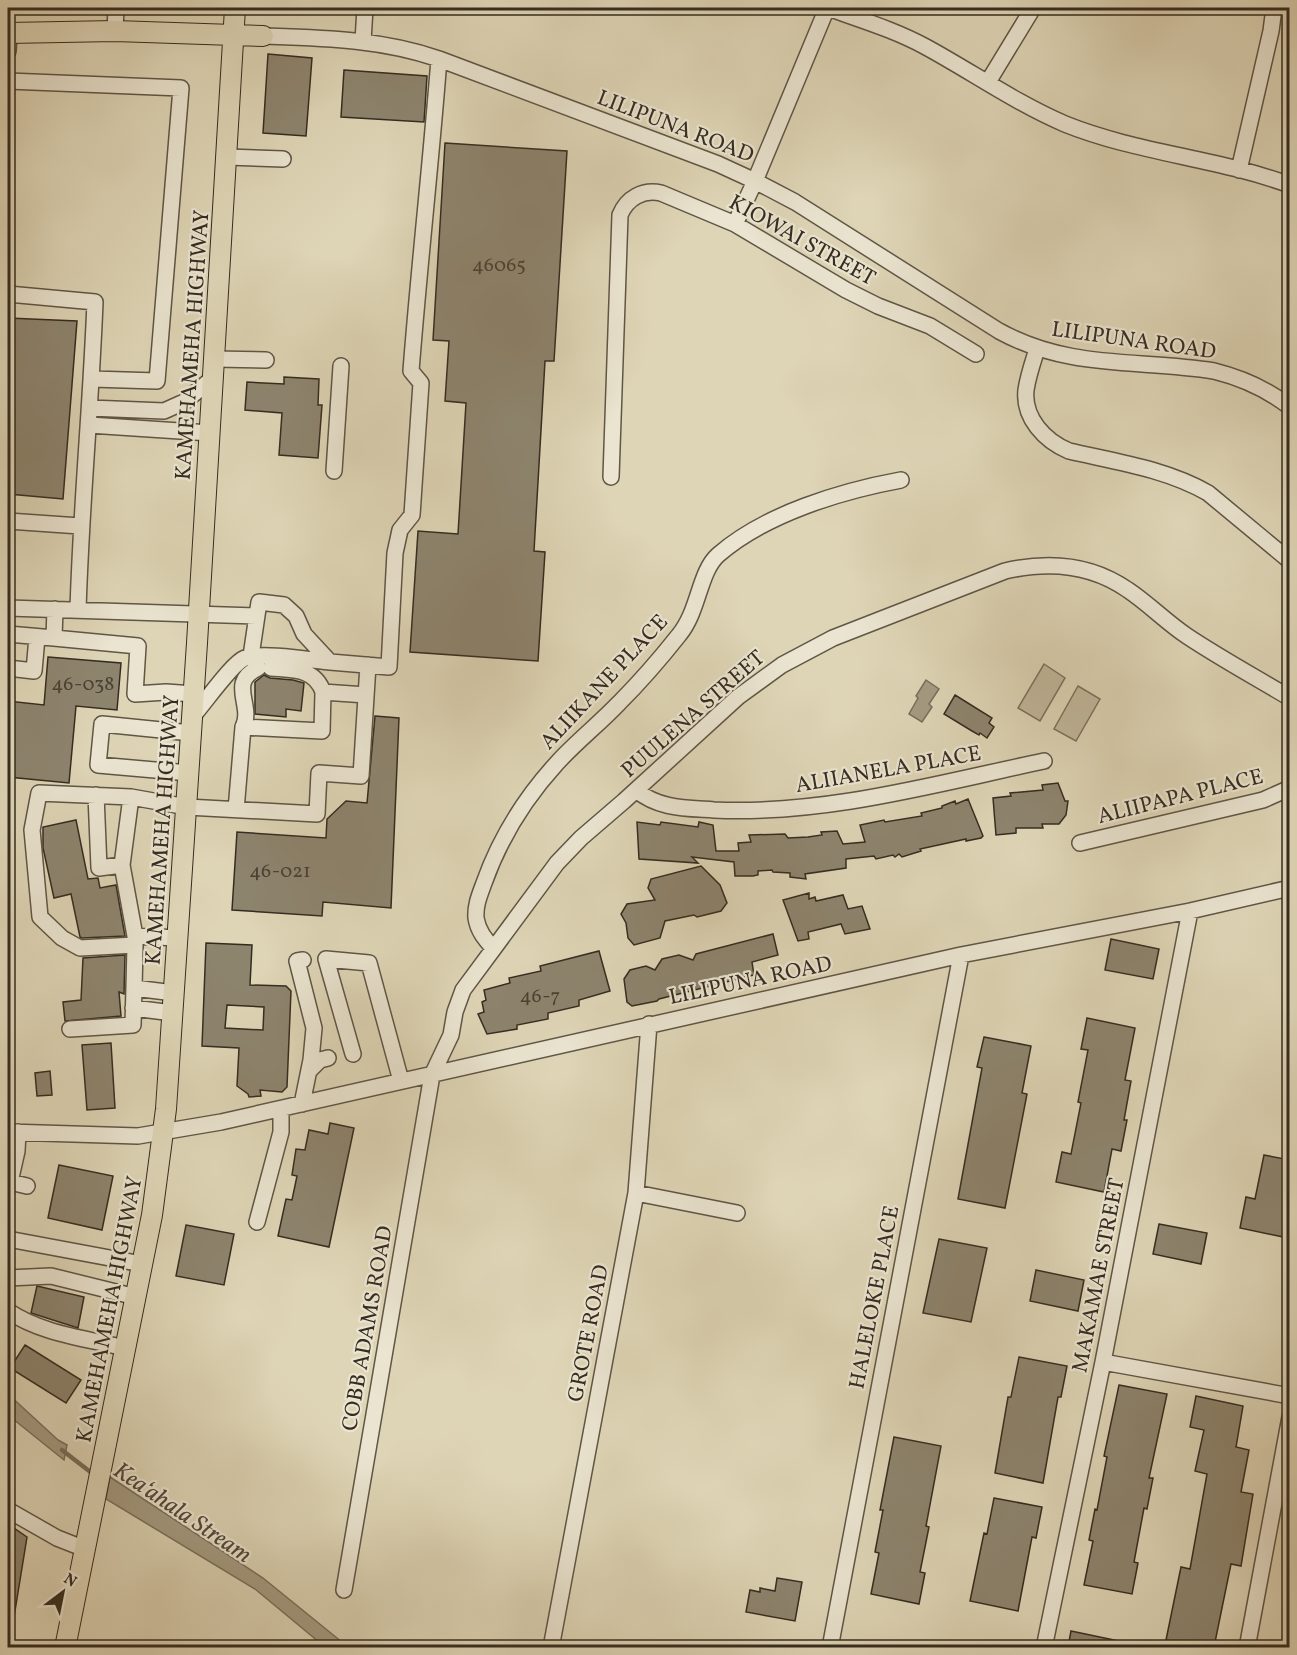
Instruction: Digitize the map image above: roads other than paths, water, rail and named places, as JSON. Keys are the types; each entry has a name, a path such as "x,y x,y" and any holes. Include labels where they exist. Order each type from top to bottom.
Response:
{"main road":[{"name":"KAMEHAMEHA HIGHWAY","path":"65,1647 154,1204 164,1130 187,807 235,8"},
{"path":"8,39 115,32 263,36"}],"street":[{"path":"115,32 116,8"},
{"path":"363,41 364,8"},
{"path":"735,224 828,8 903,36 1046,115 1091,134 1239,170 1290,185"},
{"path":"988,82 1033,8"},
{"path":"1239,170 1271,31 1274,8"},
{"name":"LILIPUNA ROAD","path":"263,36 363,41 439,59 718,164 755,181 818,216 999,331 1037,349 1076,358 1214,371 1230,375 1264,390 1290,407"},
{"path":"236,810 243,727 247,713 242,689 247,676 260,664 330,662 390,667 395,553 400,530 412,515 421,383 411,371 420,250 431,170 439,59"},
{"path":"8,81 181,87 157,381 92,379"},
{"path":"227,157 283,159"},
{"name":"KIOWAI STREET","path":"611,477 620,215 623,208 636,196 655,192 735,224 846,290 878,306 930,326 976,354"},
{"path":"8,294 95,302 89,425 80,526 78,610"},
{"name":"LILIPUNA ROAD","path":"1037,349 1026,391 1026,401 1032,420 1044,436 1069,450 1161,472 1194,485 1208,493 1290,561"},
{"path":"90,408 164,411 184,402 214,368 266,360"},
{"path":"334,471 340,366"},
{"path":"89,425 210,433"},
{"name":"ALIIKANE PLACE","path":"494,948 482,936 476,909 487,874 506,833 544,777 573,746 618,705 679,635 692,615 705,573 714,559 762,526 808,505 854,490 901,480"},
{"path":"8,521 80,526"},
{"name":"PUULENA STREET","path":"432,1075 451,1035 455,1011 464,990 568,850 745,692 807,650 844,633 1005,571 1021,567 1056,565 1104,576 1130,592 1194,641 1290,698"},
{"path":"260,664 257,616 259,602 284,605 296,616 304,634 330,662"},
{"path":"8,608 257,616"},
{"path":"54,638 55,609"},
{"path":"8,634 138,646 135,694 166,692 194,694"},
{"path":"8,668 34,671 37,637"},
{"path":"189,773 98,765 102,724 192,725 230,671 239,662 305,672 317,680 323,692 322,731 243,727"},
{"path":"178,938 135,940 80,948 62,938 40,917 32,830 39,793 131,797 187,807 317,814 319,773 361,776 368,665"},
{"path":"323,692 366,695"},
{"name":"ALIIANELA PLACE","path":"636,790 647,799 671,807 739,811 792,809 844,803 1044,761"},
{"name":"ALIIPAPA PLACE","path":"1080,843 1263,800 1290,788"},
{"path":"96,795 99,868 122,865"},
{"path":"69,1029 133,1025 135,940 122,865 131,797"},
{"name":"LILIPUNA ROAD","path":"13,1132 138,1136 221,1122 961,955 1190,911 1290,888"},
{"name":"MAKAMAE STREET","path":"1044,1647 1103,1362 1190,911"},
{"name":"HALELOKE PLACE","path":"830,1647 961,955"},
{"path":"353,1054 326,959 369,963 402,1081"},
{"path":"302,1104 314,1028 297,961 303,960"},
{"path":"134,988 174,993"},
{"path":"133,1008 173,1013"},
{"name":"GROTE ROAD","path":"551,1647 636,1193 649,1024"},
{"path":"309,1071 320,1060 328,1058"},
{"name":"COBB ADAMS ROAD","path":"344,1590 432,1075"},
{"path":"257,1222 281,1132 281,1110"},
{"path":"13,1132 17,1151 9,1182 27,1186"},
{"path":"636,1193 737,1213"},
{"path":"8,1239 142,1264"},
{"path":"8,1278 51,1276 136,1297"},
{"path":"8,1311 39,1328 125,1348"},
{"path":"1103,1362 1290,1396"},
{"path":"1247,1647 1290,1417"},
{"path":"8,1510 57,1538 85,1549"}],"waterway":[{"name":"Keaʻahala Stream","path":"62,1450 93,1474"}]}
